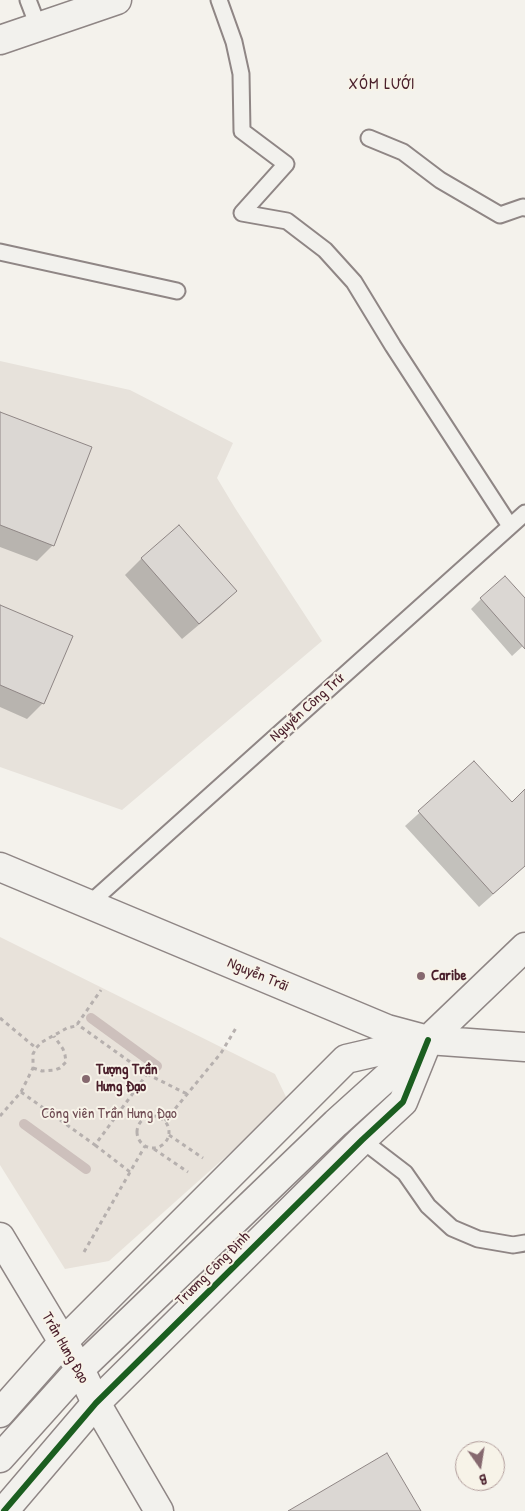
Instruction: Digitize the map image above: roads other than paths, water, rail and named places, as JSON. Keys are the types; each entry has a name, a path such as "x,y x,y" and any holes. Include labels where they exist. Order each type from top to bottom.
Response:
{"main road":[{"path":"0,40 117,0"},
{"name":"Nguyễn Trãi","path":"0,867 387,1029 428,1040 525,1047"},
{"name":"Trương Công Định","path":"0,1458 80,1370 336,1123 428,1040 525,947"},
{"path":"0,1412 63,1342 346,1058 428,1040"},
{"name":"Trương Công Định","path":"4,1511 96,1403 362,1140 403,1102 428,1040"},
{"name":"Trần Hưng Đạo","path":"0,1237 80,1370 96,1403 159,1511"}],"lane":[{"path":"28,0 38,26"},
{"path":"219,0 234,42 241,74 242,131 286,164 242,213 287,221 325,250 354,282 393,346 510,526"},
{"path":"369,138 403,152 440,180 500,215 523,207 525,208"},
{"path":"0,252 176,291"},
{"name":"Nguyễn Công Trứ","path":"89,904 525,513"},
{"path":"362,1140 405,1173 428,1206 452,1228 478,1239 513,1245 525,1243"}],"waterway":[{"path":"91,1018 157,1066"},
{"path":"24,1124 86,1169"}],"place":[{"name":"Caribe","path":"421,976"},
{"name":"Tượng Trần Hưng Đạo","path":"86,1079"}],"district":[{"name":"XÓM LƯỚI","path":"382,85"}],"park label":[{"name":"Công viên Trần Hưng Đạo","path":"109,1114"}]}
